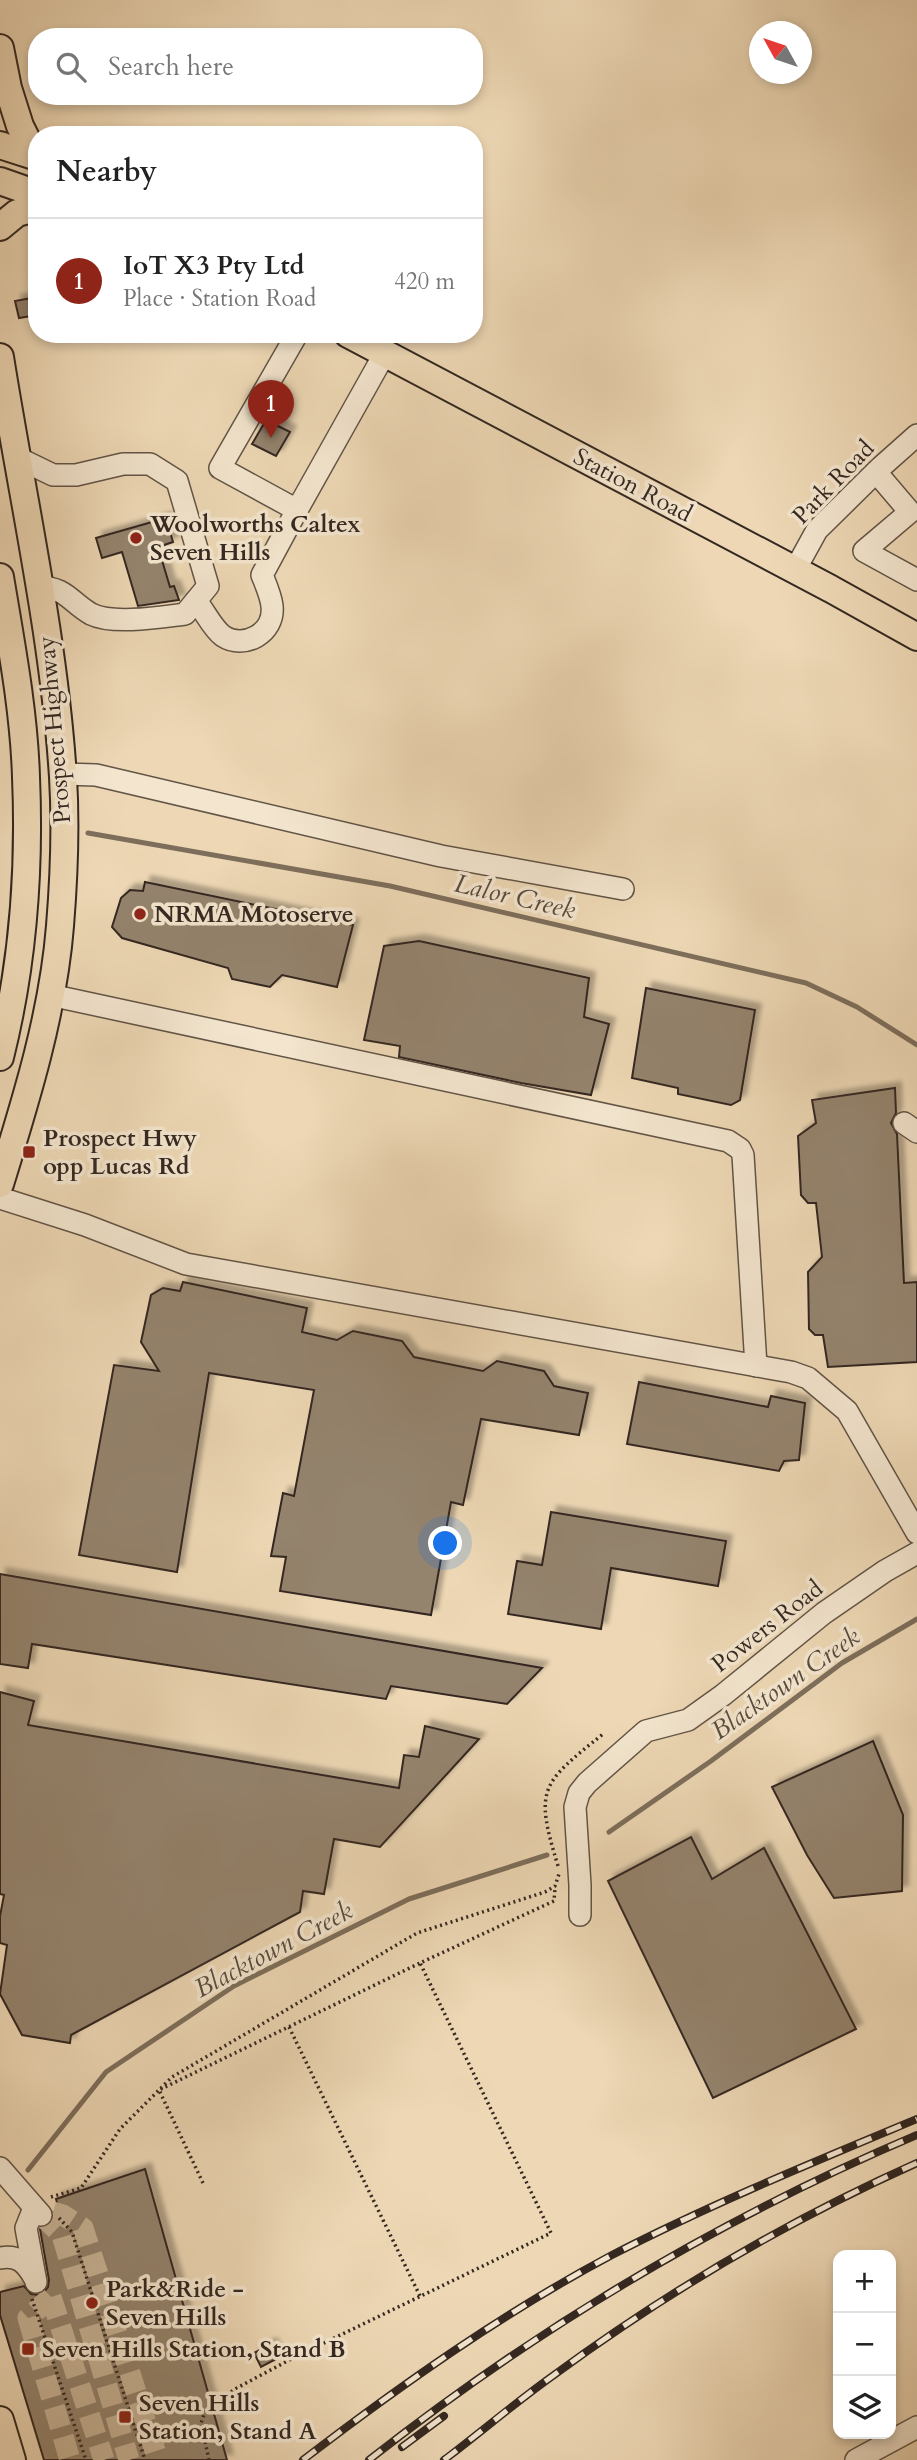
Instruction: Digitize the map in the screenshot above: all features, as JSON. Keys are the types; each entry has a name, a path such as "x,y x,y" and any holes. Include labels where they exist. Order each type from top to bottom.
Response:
{"main road":[{"path":"0,48 8,88 28,142"},
{"path":"0,145 28,154"},
{"path":"0,181 28,191"},
{"path":"0,227 17,213 28,210"},
{"name":"Station Road","path":"365,343 917,637"},
{"name":"Prospect Highway","path":"0,357 54,686 63,774 60,927 50,995 33,1073 0,1184"},
{"name":"Prospect Highway","path":"0,577 16,682 26,775 27,850 18,971 0,1057"},
{"path":"0,2420 12,2460"}],"street":[{"path":"292,343 220,468 297,510"},
{"path":"196,601 226,638 243,641 258,636 269,623 272,607 262,575 384,353"},
{"name":"Park Road","path":"795,570 817,530 917,435"},
{"path":"16,457 52,475 76,475 122,464 150,464 177,481 208,586 185,614 132,620 93,614 66,593 49,587 38,587"},
{"path":"876,472 910,512 864,551 917,580"},
{"path":"63,774 96,775 441,856 623,889"},
{"path":"50,995 735,1145 743,1155 755,1366"},
{"path":"0,1198 85,1224 186,1264 791,1372 808,1378 847,1411 917,1534"},
{"name":"Powers Road","path":"580,1915 575,1807 579,1794 587,1783 646,1731 688,1720 824,1613 885,1571 917,1553"},
{"path":"0,2168 45,2208 26,2228 34,2289"},
{"path":"0,2258 12,2256 25,2262 34,2289"},
{"path":"856,2460 917,2427"}],"path":[{"path":"159,2090 554,1901 559,1873 545,1821 544,1804 549,1785 561,1768 603,1734"},
{"path":"145,2460 72,2232 45,2208 81,2188 120,2129 172,2077 417,1933 545,1892 555,1886"},
{"path":"209,2460 201,2423 205,2412 235,2389 292,2357 551,2233 420,1963"},
{"path":"289,2027 420,2296"},
{"path":"159,2090 203,2183"},
{"path":"34,2289 86,2460"}],"building":[{"path":"28,299 28,316 19,318 15,301"},
{"path":"266,420 290,432 276,456 252,444"},
{"path":"166,518 173,542 158,547 170,587 174,586 179,600 138,606 122,552 102,558 96,538"},
{"path":"145,882 353,925 337,987 282,975 270,987 232,979 228,968 122,938 112,927 121,898 130,890 143,891"},
{"path":"419,941 589,978 584,1017 609,1024 591,1095 399,1057 400,1046 364,1040 384,946"},
{"path":"646,988 755,1010 740,1100 731,1105 678,1094 678,1088 632,1078"},
{"path":"895,1088 896,1113 891,1123 897,1134 904,1283 917,1282 917,1362 828,1367 823,1335 815,1335 809,1329 808,1272 822,1257 816,1203 808,1203 801,1195 798,1136 816,1123 812,1100"},
{"path":"183,1282 307,1308 302,1332 337,1340 353,1331 402,1341 414,1357 483,1371 497,1361 544,1371 554,1386 588,1393 579,1435 481,1419 463,1505 451,1502 431,1615 280,1591 286,1557 271,1556 283,1493 294,1496 314,1390 209,1373 177,1572 79,1555 114,1365 159,1371 141,1342 151,1295 163,1288 180,1291"},
{"path":"639,1382 768,1407 771,1396 805,1403 799,1460 784,1461 779,1471 627,1444"},
{"path":"551,1512 726,1541 718,1586 611,1568 601,1629 508,1614 517,1561 542,1565"},
{"path":"0,1574 542,1668 507,1704 391,1686 386,1699 32,1644 28,1668 0,1664"},
{"path":"0,1692 34,1701 28,1725 399,1788 404,1755 419,1757 425,1726 479,1739 380,1847 334,1839 324,1894 303,1891 300,1912 71,2035 70,2043 22,2035 0,1994 7,1945 0,1943 0,1916 4,1895 0,1894"},
{"path":"873,1741 903,1815 902,1891 834,1898 807,1855 772,1787"},
{"path":"691,1837 712,1879 764,1848 856,2029 713,2098 608,1881"},
{"name":"Park&Ride - Seven Hills","path":"145,2169 227,2460 44,2460 0,2315 0,2292 24,2286 31,2294 38,2295 48,2287 40,2229 50,2224 54,2219 54,2212 59,2210 56,2199"},
{"path":"271,2344 278,2358 261,2367 254,2353"}],"waterway":[{"name":"Lalor Creek","path":"88,833 390,886 806,983 857,1007 917,1045"},
{"name":"Blacktown Creek","path":"609,1832 711,1761 842,1663 917,1619"},
{"name":"Blacktown Creek","path":"28,2170 106,2072 234,1986 409,1899 547,1855"}],"tunnel":[{"path":"53,2212 83,2228 158,2460"},
{"path":"41,2215 62,2235 129,2460"},
{"path":"51,2297 28,2318 70,2460"},
{"path":"51,2297 104,2460"}],"railway":[{"path":"303,2460 453,2351 571,2277 649,2236 725,2201 917,2119"},
{"path":"369,2460 498,2365 632,2279 772,2202 917,2135"},
{"path":"444,2460 554,2375 685,2286 822,2208 917,2163"},
{"path":"402,2447 444,2416"}],"place":[{"name":"IoT X3 Pty Ltd","path":"271,438"},
{"name":"Woolworths Caltex Seven Hills","path":"136,538"},
{"name":"NRMA Motoserve","path":"140,914"},
{"name":"Prospect Hwy opp Lucas Rd","path":"29,1152"},
{"name":"Park&Ride - Seven Hills","path":"92,2303"},
{"name":"Seven Hills Station, Stand B","path":"28,2349"},
{"name":"Seven Hills Station, Stand A","path":"125,2417"}]}
